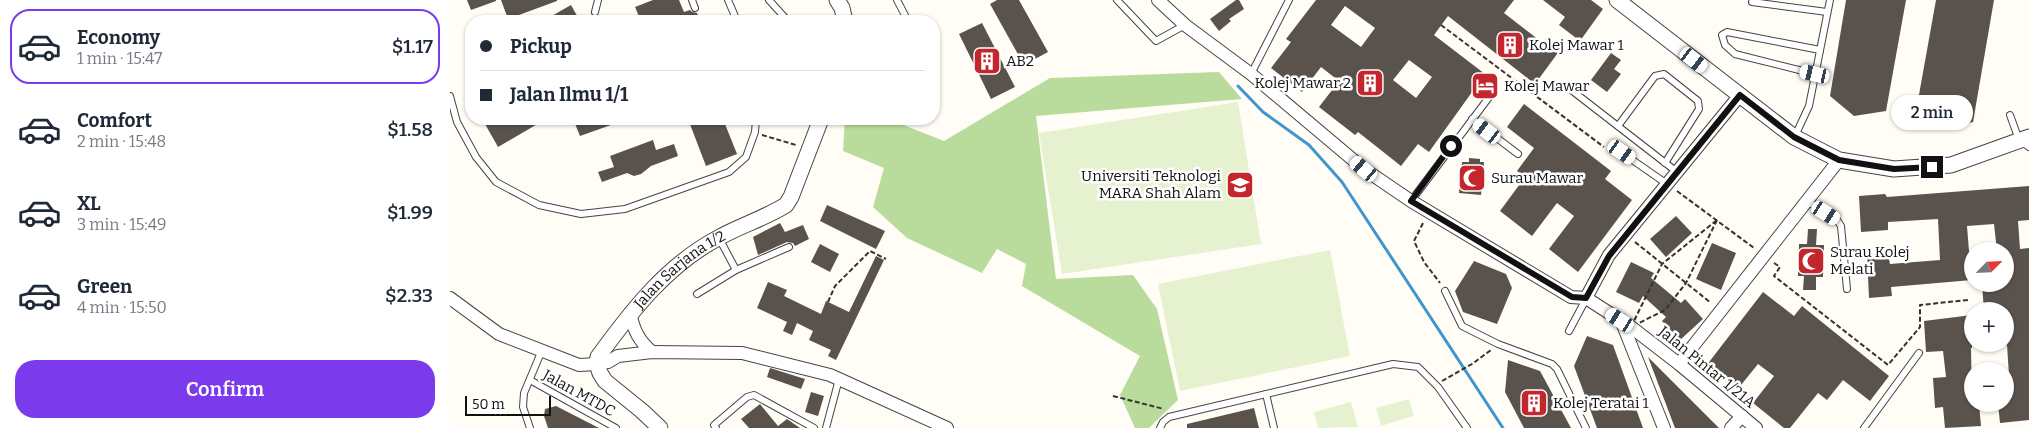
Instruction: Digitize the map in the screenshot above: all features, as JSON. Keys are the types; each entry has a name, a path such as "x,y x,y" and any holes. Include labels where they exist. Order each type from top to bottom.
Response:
{"street":[{"path":"837,0 844,15"},
{"name":"Jalan Pintar 1/21A","path":"1158,0 1185,25 1251,74 1364,169 1411,201 1572,297 1586,298 1626,324 1679,364 1756,428"},
{"path":"1617,0 1794,137 1839,160 1894,169 1951,166 2026,141"},
{"path":"1586,298 1609,256 1740,95"},
{"name":"Jalan Sarjana 1/2","path":"597,364 598,357 630,313 646,294 670,273 718,237 786,205 792,197 819,125"},
{"path":"1679,364 1839,160"},
{"path":"450,298 499,334 579,365 597,364 608,362 618,356 652,352 742,352 830,375 947,428"},
{"path":"630,313 636,336 652,352"},
{"path":"1626,324 1664,428"},
{"path":"597,364 605,381 660,428"},
{"path":"1730,428 1742,416"}],"lane":[{"path":"595,12 598,0"},
{"path":"692,0 695,8"},
{"path":"728,0 734,15"},
{"path":"769,0 783,15"},
{"path":"897,0 905,15"},
{"path":"1118,0 1156,41 1185,25"},
{"path":"1251,74 1289,0"},
{"path":"1794,137 1809,106 1830,0"},
{"path":"1752,2 1827,12"},
{"path":"1815,74 1735,54 1725,45 1722,36 1727,32 1820,50"},
{"path":"1618,126 1655,76 1664,74 1698,101 1700,105 1700,109 1665,163"},
{"path":"1570,89 1677,172"},
{"path":"1411,201 1492,92"},
{"path":"450,96 457,122 476,157 496,182 539,205 581,214 626,208 729,172 746,157 756,125"},
{"path":"2010,116 2026,141"},
{"path":"1472,119 1518,154"},
{"path":"1622,152 1667,184"},
{"path":"1806,201 1837,220 1841,226 1847,289"},
{"path":"718,237 736,270"},
{"path":"697,294 736,270 789,247"},
{"path":"1445,291 1462,326 1498,344 1552,364 1557,369 1586,428"},
{"path":"1569,330 1586,298"},
{"name":"Jalan MTDC","path":"530,428 523,407 524,393 542,350"},
{"path":"1864,428 1918,354"},
{"path":"1160,428 1169,417 1392,364 1418,366 1438,387 1466,428"},
{"path":"826,428 839,379"},
{"name":"Jalan MTDC","path":"530,380 612,427"},
{"path":"1266,394 1274,428"},
{"path":"716,428 714,425 747,397 754,395 814,428"}],"path":[{"path":"1441,25 1604,147"},
{"path":"755,132 809,149"},
{"path":"1667,184 1780,268 1774,276 1888,365 1920,327 1920,305 1968,300"},
{"path":"1429,212 1414,241 1424,262 1445,291"},
{"path":"1626,324 1662,264 1717,220"},
{"path":"1626,324 1665,310 1686,283 1717,220"},
{"path":"1626,235 1720,311"},
{"path":"828,302 835,286 870,252 886,259"},
{"path":"1449,377 1472,364 1498,344"},
{"path":"1113,396 1184,414"}],"green space":[{"path":"1219,72 1242,99 1036,116 1056,279 1133,275 1157,309 1178,400 1149,428 1135,428 1120,395 1140,356 1022,286 1026,264 997,249 982,273 907,238 873,207 884,168 843,151 845,125 903,125 944,141 1050,78"},
{"path":"1238,102 1261,244 1062,274 1039,133"},
{"path":"1330,250 1350,356 1180,391 1158,284"},
{"path":"1409,399 1414,416 1381,426 1376,408"},
{"path":"1351,402 1358,427 1318,428 1314,412"}],"building":[{"path":"467,0 496,0 496,1 471,10"},
{"path":"501,0 557,0 519,15 507,15"},
{"path":"653,0 679,0 684,12 690,10 698,15 638,15 635,7"},
{"path":"997,0 1019,0 1048,52 1024,65 990,4"},
{"path":"1236,0 1239,0 1244,9 1229,19 1231,21 1219,31 1210,19"},
{"name":"Kolej Mawar 2","path":"1316,0 1514,0 1504,13 1543,43 1546,39 1560,50 1535,84 1448,16 1434,35 1485,74 1429,152 1418,144 1401,166 1358,132 1355,135 1319,107 1339,81 1321,67 1302,92 1271,68 1291,42 1286,39","holes":["1345,6 1375,28 1361,47 1331,25","1409,60 1432,77 1416,98 1393,80"]},
{"name":"Kolej Mawar 1","path":"1543,0 1591,0 1603,9 1580,41 1559,25 1565,17"},
{"path":"1846,0 1906,0 1886,111 1854,116 1830,96"},
{"path":"1936,0 1994,0 1973,122 1938,130 1915,117"},
{"path":"571,5 577,15 554,15"},
{"name":"AB2","path":"982,23 1015,87 991,99 959,34"},
{"path":"1611,53 1621,60 1614,69 1621,74 1607,92 1591,80"},
{"path":"1524,104 1611,171 1605,179 1632,200 1578,272 1549,249 1574,216 1557,203 1532,236 1500,211 1525,177 1517,171 1534,148 1507,127"},
{"path":"486,125 536,125 498,147"},
{"path":"575,125 611,125 580,136"},
{"path":"690,125 725,125 737,154 706,166"},
{"path":"653,140 656,150 674,144 678,156 651,166 641,174 634,176 627,173 602,182 598,172 614,167 610,156"},
{"name":"Surau Mawar","path":"1469,158 1480,159 1480,162 1484,162 1481,195 1459,193 1462,162 1469,162"},
{"path":"2029,186 2029,220 2018,221 2020,249 2029,248 2029,420 2000,423 1999,412 2014,412 2014,362 2008,362 2007,352 2014,352 2014,302 1983,302 1983,292 2014,292 2014,242 1996,242 1994,224 1967,226 1968,242 1964,242 1964,281 1891,287 1892,296 1869,298 1867,255 1888,254 1890,264 1940,260 1938,219 1888,222 1888,230 1861,232 1859,196 1885,194 1887,197"},
{"path":"827,205 885,231 876,249 820,221"},
{"path":"1676,216 1692,233 1666,257 1650,239"},
{"path":"780,223 785,232 803,225 809,239 795,246 793,243 787,242 758,255 753,237"},
{"name":"Surau Kolej Melati","path":"1808,229 1817,229 1816,245 1824,245 1823,277 1816,277 1816,290 1803,290 1804,276 1798,276 1799,244 1807,244"},
{"path":"1712,243 1736,253 1721,290 1696,279"},
{"path":"820,244 839,254 830,272 811,262"},
{"path":"876,256 884,260 836,360 828,356 831,350 809,340 813,331 797,323 792,335 783,331 787,322 757,308 768,282 787,290 784,296 821,314 826,301 849,312"},
{"path":"1474,261 1506,274 1512,288 1497,324 1463,312 1455,291"},
{"path":"1631,262 1654,273 1651,278 1681,303 1685,299 1703,319 1680,340 1662,321 1666,317 1643,296 1639,303 1616,292"},
{"path":"1763,292 1794,316 1802,306 1889,376 1870,401 1843,380 1827,400 1818,393 1790,428 1784,428 1753,403 1774,376 1758,364 1737,390 1706,366"},
{"path":"1964,316 1964,352 1971,352 1971,362 1964,362 1964,412 1980,412 1981,426 1945,428 1943,407 1935,408 1933,378 1946,377 1943,351 1926,352 1924,321"},
{"path":"1587,336 1613,345 1643,428 1597,428 1574,366"},
{"path":"1648,357 1719,428 1675,428"},
{"name":"Kolej Teratai 1","path":"1508,360 1540,371 1571,428 1524,428 1505,392"},
{"path":"770,368 805,379 801,389 767,377"},
{"path":"811,392 824,396 818,416 805,412"},
{"path":"760,404 778,426 787,419 800,428 749,428 741,419"},
{"path":"556,406 599,428 548,428 544,416 545,409"},
{"path":"1254,408 1259,428 1187,428 1187,424"}],"waterway":[{"path":"1238,86 1263,112 1309,145 1342,182 1503,428"}],"place":[{"name":"Kolej Mawar 1","path":"1510,45"},
{"name":"AB2","path":"987,61"},
{"name":"Kolej Mawar 2","path":"1370,83"},
{"name":"Kolej Mawar","path":"1485,86"},
{"name":"Surau Mawar","path":"1472,178"},
{"name":"Universiti Teknologi MARA Shah Alam","path":"1240,185"},
{"name":"Surau Kolej Melati","path":"1811,261"},
{"name":"Kolej Teratai 1","path":"1534,403"}],"route":[{"path":"1451,146 1411,201 1572,297 1586,298 1609,256 1740,95 1794,137 1839,160 1894,169 1932,167"}]}
